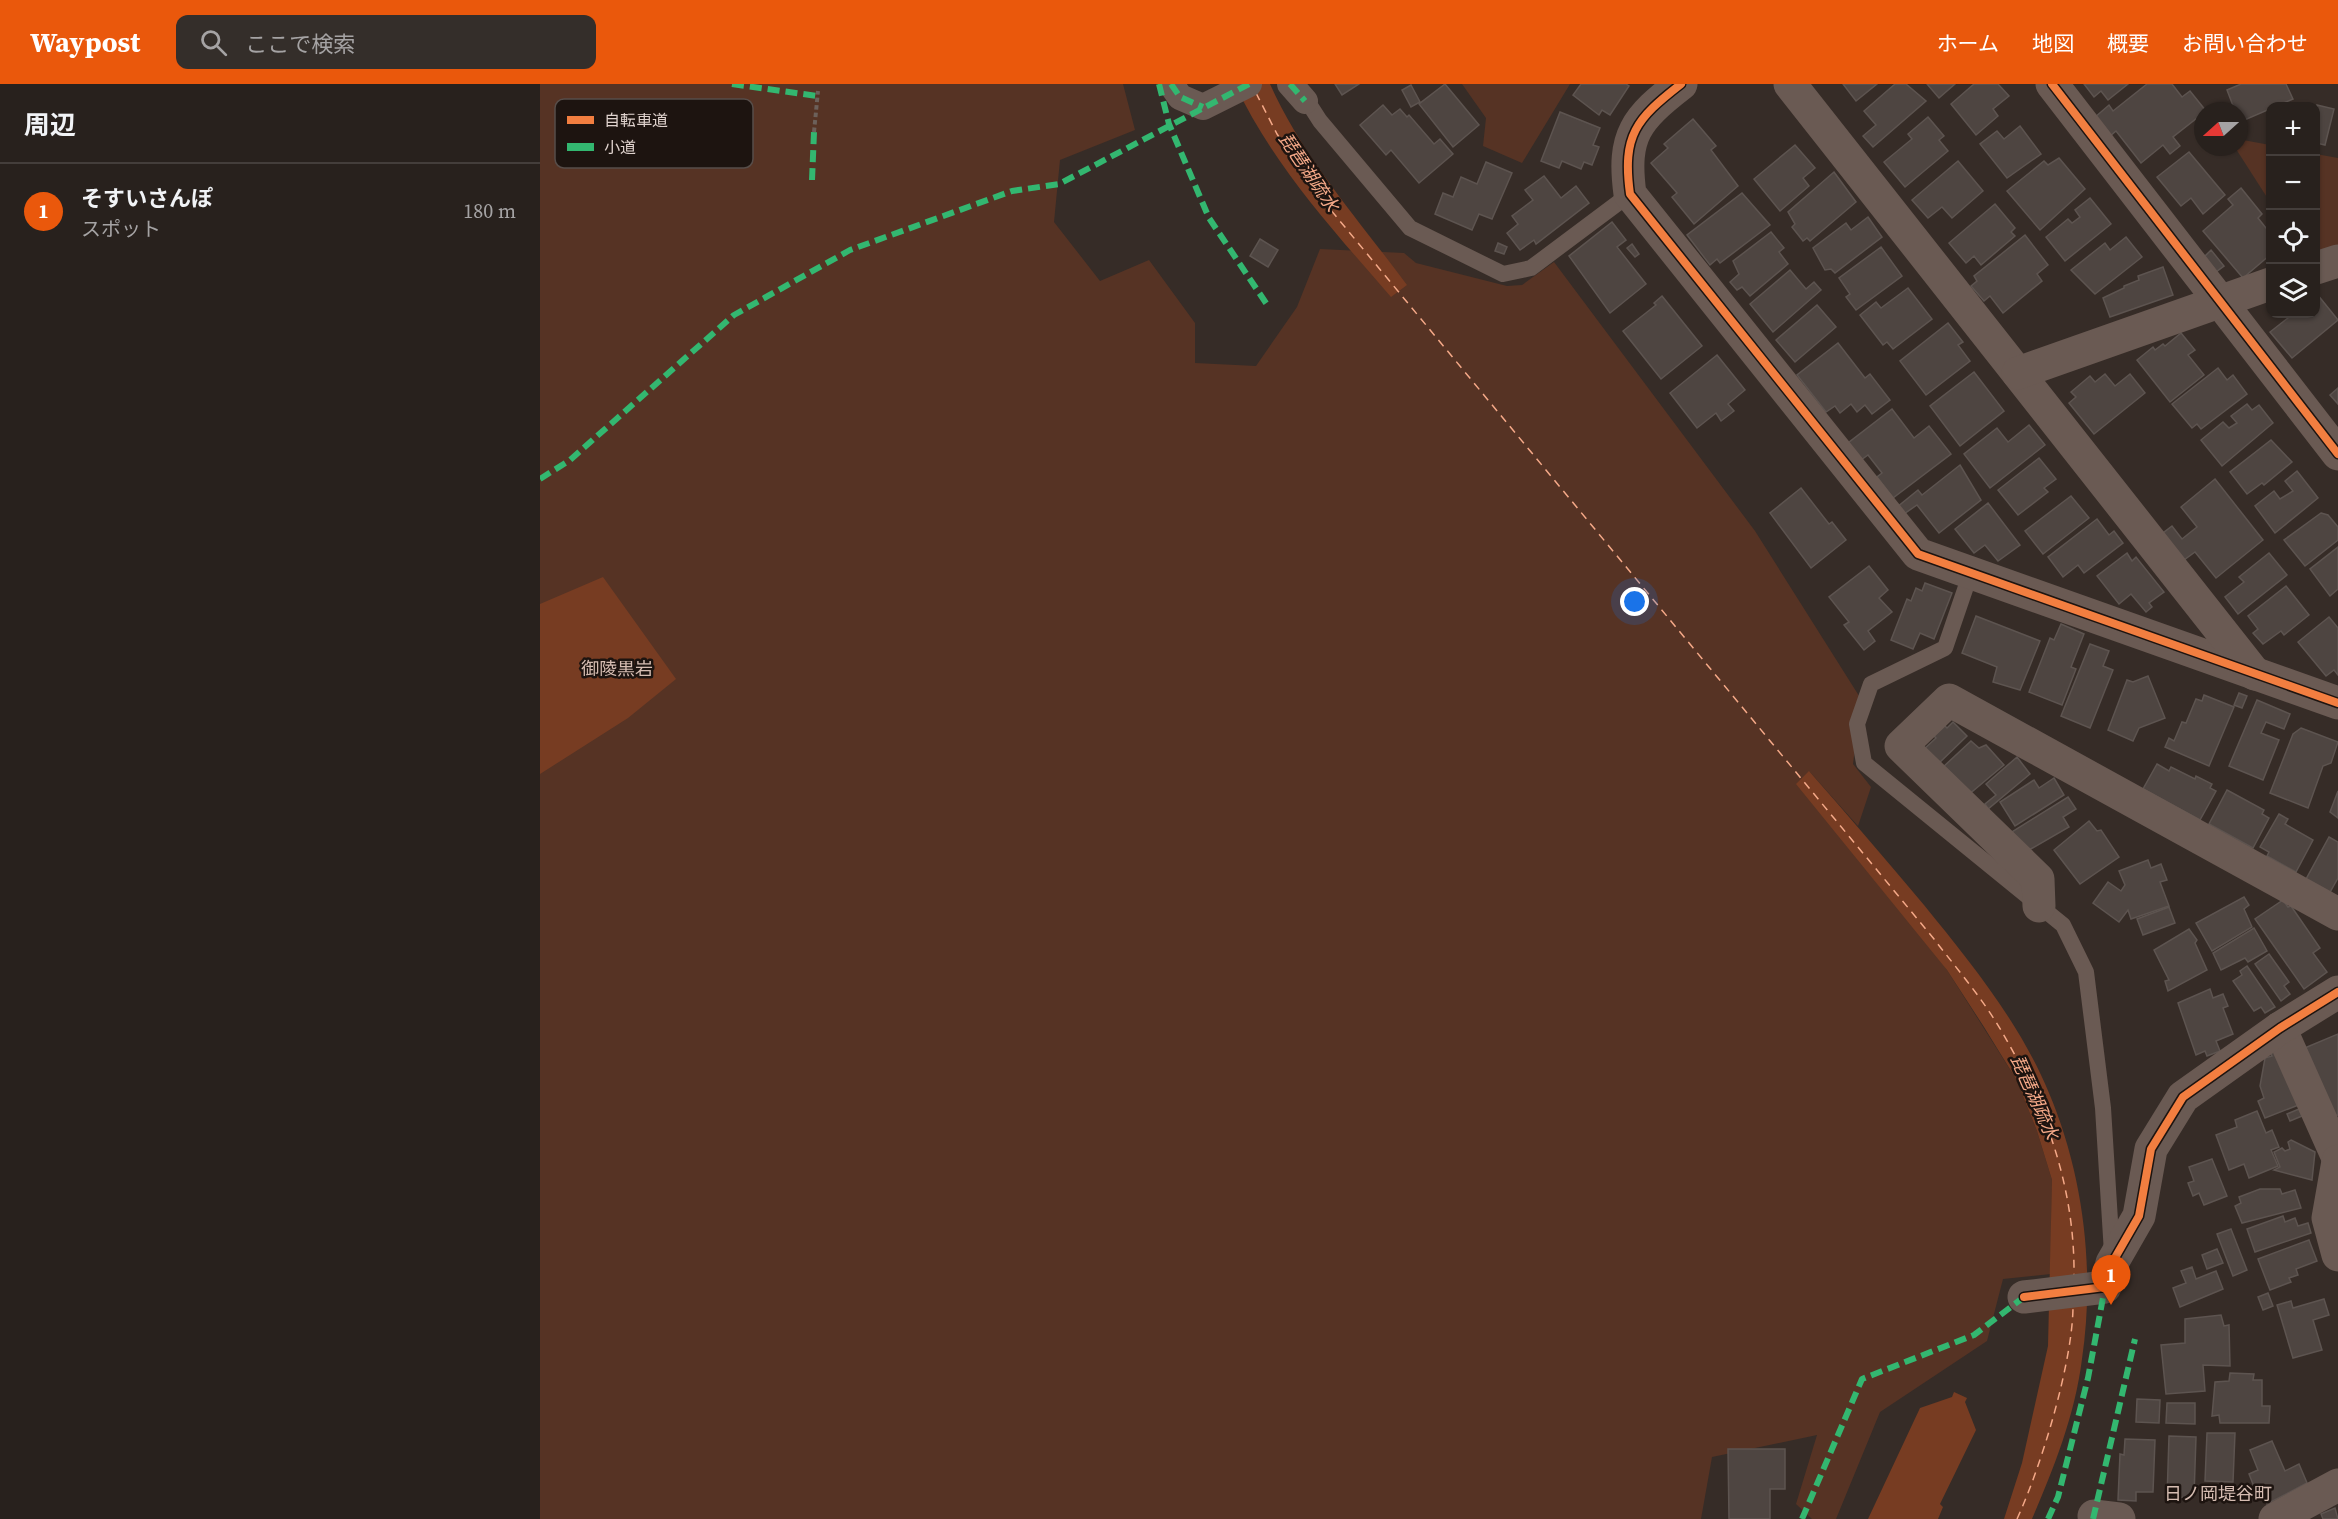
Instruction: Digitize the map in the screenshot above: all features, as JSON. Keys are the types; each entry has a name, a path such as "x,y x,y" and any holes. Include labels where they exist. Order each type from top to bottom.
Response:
{"street":[{"path":"1171,84 1180,97 1209,104 1249,84"},
{"path":"1682,84 1650,108 1633,132 1626,165 1630,194 1918,554 2338,704"},
{"path":"1790,84 2255,674"},
{"path":"2052,84 2338,454"},
{"path":"2320,267 2338,261"},
{"path":"2018,373 2266,286"},
{"path":"2039,906 2038,879 1901,746 1949,700 2338,914"},
{"path":"2027,1297 2105,1275 2139,1216 2151,1149 2183,1097 2280,1029 2338,992"},
{"path":"2280,1029 2338,1160 2328,1218 2338,1255"},
{"path":"2275,1519 2338,1485"}],"lane":[{"path":"1298,90 1410,228 1503,274 1531,268 1630,194"},
{"path":"1971,572 1945,648 1871,684 1857,724 1864,764 2063,925 2086,972 2103,1108 2105,1275"}],"path":[{"path":"814,132 818,91"}],"shaded area":[{"path":"540,84 1123,84 1135,130 1060,160 1054,222 1100,281 1149,260 1195,323 1195,363 1256,366 1297,307 1320,249 1404,253 1416,263 1507,286 1522,285 1554,262 1755,531 1861,699 1853,764 1871,787 1858,826 1809,771 1947,970 2016,1079 2037,1131 2052,1180 2051,1274 2003,1279 1987,1341 1880,1412 1836,1519 1812,1519 1796,1504 1817,1435 1712,1457 1701,1519 540,1519"},
{"path":"1462,84 1570,84 1522,163 1483,146 1486,118"},
{"path":"2248,141 2266,144 2266,196 2240,156 2248,156"},
{"path":"2320,155 2338,158 2338,261 2320,267"}],"water":[{"name":"琵琶湖疏水","path":"1235,84 1270,84 1283,111 1315,163 1407,285 1391,297 1348,247 1306,196 1267,142"},
{"path":"603,577 676,679 628,718 540,774 540,604"},
{"name":"琵琶湖疏水","path":"1809,771 1924,905 2009,1018 2024,1042 2049,1093 2071,1157 2084,1224 2086,1326 2079,1380 2069,1421 2056,1461 2032,1519 2004,1519 2022,1463 2048,1346 2052,1180 2037,1131 2016,1079 1947,970 1796,784"},
{"path":"1954,1392 1967,1398 1965,1402 1976,1430 1940,1504 1943,1507 1938,1519 1868,1519 1920,1408 1952,1397"}],"building":[{"path":"1335,84 1359,84 1342,95"},
{"path":"1445,84 1479,125 1453,147 1419,104"},
{"path":"1581,84 1626,84 1629,86 1610,115 1602,110 1599,115 1573,95"},
{"path":"1843,84 1877,84 1856,101"},
{"path":"1895,84 1906,84 1926,101 1873,147 1863,136 1876,125 1864,111"},
{"path":"1927,84 1955,84 1939,98"},
{"path":"1974,84 1998,84 2009,96 1993,109 1998,116 1976,135 1951,104"},
{"path":"2084,84 2128,84 2108,100 2101,91 2094,97"},
{"path":"2147,84 2172,84 2182,97 2190,91 2199,102 2194,102 2194,120 2173,137 2180,146 2170,154 2163,145 2141,163 2116,131 2109,137 2094,118 2109,105 2113,111"},
{"path":"2241,84 2286,84 2293,99 2286,102 2266,102 2266,111 2248,119 2248,102 2232,102 2227,90"},
{"path":"1411,85 1420,102 1411,107 1402,90"},
{"path":"1383,105 1392,115 1400,109 1407,117 1409,115 1434,144 1440,139 1453,154 1419,183 1391,150 1386,155 1360,125"},
{"path":"2320,106 2334,109 2325,145 2320,144"},
{"path":"1560,112 1600,128 1593,145 1599,147 1592,165 1584,162 1581,169 1562,161 1559,168 1541,161"},
{"path":"1928,117 1944,136 1939,140 1948,151 1905,187 1884,162 1912,139 1908,134"},
{"path":"1693,119 1716,146 1711,150 1738,186 1694,224 1672,197 1677,193 1651,163 1668,148 1664,144"},
{"path":"2020,126 2041,154 2007,178 1980,144 1997,131 2004,139"},
{"path":"1795,145 1815,168 1803,178 1809,186 1780,211 1754,179"},
{"path":"2189,152 2225,195 2203,214 2191,198 2181,206 2157,177"},
{"path":"2059,158 2085,189 2040,230 2007,191 2044,161 2048,165"},
{"path":"1958,161 1983,191 1952,218 1942,207 1928,218 1912,200"},
{"path":"1486,162 1512,173 1492,219 1479,214 1472,230 1435,214 1443,193 1453,197 1461,177 1477,184"},
{"path":"1834,172 1856,202 1810,241 1807,238 1803,241 1792,227 1795,224 1788,212"},
{"path":"1544,176 1561,198 1576,186 1589,203 1536,244 1534,240 1520,250 1507,233 1518,224 1512,216 1533,200 1525,190"},
{"path":"2241,188 2262,214 2258,218 2266,228 2266,258 2243,278 2203,231 2233,205 2228,199"},
{"path":"1742,193 1770,225 1720,263 1717,259 1710,265 1687,235"},
{"path":"2090,198 2111,224 2065,261 2046,237 2068,219 2072,223 2080,217 2075,210"},
{"path":"1995,204 2015,228 2011,232 2015,236 1981,265 1974,256 1966,263 1949,243"},
{"path":"1868,217 1882,237 1835,273 1831,269 1825,270 1813,248 1846,223 1851,230"},
{"path":"1612,222 1626,240 1617,247 1646,284 1610,313 1569,256"},
{"path":"1771,232 1784,248 1779,252 1788,264 1750,296 1742,287 1737,290 1730,282 1739,274 1733,261"},
{"path":"2025,235 2048,265 2037,274 2042,281 2003,313 1990,296 1984,301 1971,286 1977,281 1974,276"},
{"path":"2126,237 2142,257 2095,294 2071,270 2105,243 2110,250"},
{"path":"1260,239 1278,250 1268,267 1250,256"},
{"path":"1498,243 1507,247 1504,254 1495,251"},
{"path":"1632,244 1639,254 1635,257 1627,248"},
{"path":"1881,247 1902,276 1856,310 1846,297 1850,294 1839,278"},
{"path":"2211,250 2224,266 2216,272 2204,257"},
{"path":"2163,267 2173,295 2110,317 2103,298 2139,280 2138,276"},
{"path":"1790,270 1806,289 1814,282 1821,290 1773,332 1750,304"},
{"path":"1908,288 1932,319 1893,349 1887,342 1883,345 1860,315 1876,302 1881,308"},
{"path":"1662,296 1702,346 1661,379 1623,331 1656,305 1654,303"},
{"path":"2320,298 2338,320 2292,358 2270,332 2288,318 2320,318"},
{"path":"1817,305 1836,327 1795,362 1776,340"},
{"path":"1948,323 1963,342 1958,345 1970,361 1926,395 1900,361"},
{"path":"2181,333 2195,350 2188,355 2204,375 2170,402 2137,360 2153,347 2155,350 2163,344 2165,346"},
{"path":"1838,343 1865,378 1870,374 1890,400 1872,414 1865,405 1857,412 1851,404 1840,413 1835,406 1826,412 1797,375"},
{"path":"1717,355 1745,390 1728,404 1734,411 1721,421 1716,413 1697,428 1670,393"},
{"path":"2218,368 2227,380 2233,375 2247,394 2201,429 2197,424 2192,428 2172,404"},
{"path":"1974,372 2004,411 1960,446 1930,406"},
{"path":"2105,374 2115,386 2130,374 2145,393 2094,434 2069,403 2076,397 2071,392 2090,376 2095,382"},
{"path":"2338,388 2338,404 2330,395"},
{"path":"2247,404 2252,410 2259,405 2273,423 2222,466 2201,440 2223,422 2229,428 2237,423 2231,416"},
{"path":"1892,409 1914,438 1929,426 1951,454 1893,498 1877,477 1882,473 1868,455 1861,460 1848,443"},
{"path":"2029,425 2045,445 1990,488 1964,454 1997,428 2008,442"},
{"path":"2271,440 2292,462 2264,485 2262,483 2247,494 2230,472"},
{"path":"2039,458 2056,479 2044,488 2048,492 2018,515 1998,490"},
{"path":"1960,465 1981,500 1939,533 1917,505 1901,516 1896,508 1918,490 1922,495"},
{"path":"2297,471 2318,498 2275,533 2255,506 2274,491 2280,499 2293,491 2285,481"},
{"path":"2215,479 2263,540 2216,578 2195,552 2184,560 2163,533 2172,526 2182,539 2197,527 2181,507"},
{"path":"1801,488 1829,524 1832,522 1846,540 1811,568 1770,513"},
{"path":"2071,496 2089,518 2043,554 2025,531"},
{"path":"1988,503 2020,545 1998,561 1985,545 1974,553 1955,529"},
{"path":"2321,513 2328,515 2338,527 2338,540 2305,566 2284,540"},
{"path":"2097,519 2109,535 2114,531 2123,543 2084,573 2078,565 2063,577 2048,557"},
{"path":"2338,547 2338,589 2330,596 2310,569"},
{"path":"2127,553 2132,561 2136,557 2164,592 2149,603 2152,607 2146,612 2131,594 2119,604 2097,576"},
{"path":"2269,553 2287,575 2238,614 2225,597 2244,582 2239,577"},
{"path":"1869,566 1888,590 1879,598 1892,612 1868,631 1875,641 1864,650 1844,625 1849,622 1829,597"},
{"path":"1925,583 1952,593 1934,639 1920,633 1913,649 1891,640 1907,599 1911,601 1916,588 1922,591"},
{"path":"2286,586 2309,615 2284,635 2281,631 2263,644 2253,633 2258,629 2248,616"},
{"path":"1976,616 2040,641 2020,690 1993,682 1997,667 1962,653"},
{"path":"2329,617 2338,628 2338,675 2334,670 2326,676 2298,642"},
{"path":"2061,624 2084,634 2071,667 2076,669 2062,705 2029,692 2050,638 2054,640"},
{"path":"2090,644 2109,651 2103,666 2113,670 2090,728 2061,716"},
{"path":"2148,676 2165,718 2139,728 2133,741 2108,730 2127,680 2133,682"},
{"path":"2239,693 2247,696 2242,708 2234,705"},
{"path":"2204,695 2234,707 2209,766 2165,747 2169,738 2174,741 2182,722 2186,723 2196,699 2202,701"},
{"path":"2257,700 2290,714 2284,729 2266,722 2261,733 2279,740 2263,780 2229,766"},
{"path":"1953,722 1967,736 1936,766 1922,751 1936,738 1933,735 1943,724 1947,728"},
{"path":"2301,728 2338,742 2331,763 2323,766 2308,808 2270,793 2293,734"},
{"path":"1971,741 1979,748 1986,745 2004,765 1967,796 1942,768"},
{"path":"2017,757 2030,774 1988,809 1985,804 1996,795 1986,784"},
{"path":"2157,764 2169,771 2171,767 2195,779 2196,776 2212,784 2210,788 2216,791 2200,820 2143,789"},
{"path":"2054,778 2064,795 2015,826 2000,802 2034,780 2039,788"},
{"path":"2227,790 2264,810 2262,814 2269,818 2253,848 2209,824"},
{"path":"2338,791 2338,818 2330,812"},
{"path":"2068,797 2076,809 2063,817 2069,827 2029,850 2010,833"},
{"path":"2279,814 2288,819 2285,824 2313,840 2296,872 2267,856 2269,852 2260,847"},
{"path":"2089,821 2097,831 2101,830 2119,857 2080,884 2054,850"},
{"path":"2329,837 2338,842 2338,878 2329,894 2305,881"},
{"path":"2148,860 2151,868 2161,864 2167,880 2160,882 2169,906 2131,919 2128,910 2119,922 2093,903 2108,882 2121,891 2125,885 2119,871"},
{"path":"2244,897 2249,905 2244,909 2252,927 2212,951 2196,923"},
{"path":"2283,900 2288,907 2291,906 2320,948 2313,953 2327,972 2304,989 2255,919"},
{"path":"2169,907 2175,923 2143,935 2137,919"},
{"path":"2254,928 2267,951 2248,962 2245,958 2221,970 2213,953"},
{"path":"2189,929 2197,940 2195,943 2207,970 2168,991 2165,981 2169,980 2154,950"},
{"path":"2269,954 2289,982 2284,986 2290,994 2281,1001 2255,964"},
{"path":"2247,966 2275,1007 2265,1013 2261,1007 2254,1011 2233,981 2242,975 2240,971"},
{"path":"2210,989 2213,998 2223,994 2228,1006 2223,1008 2233,1034 2216,1041 2220,1051 2207,1056 2205,1051 2196,1055 2178,1003"},
{"path":"2338,1034 2338,1115 2330,1118 2300,1050"},
{"path":"2275,1050 2301,1104 2265,1118 2258,1101 2264,1098 2260,1086 2265,1058 2272,1056 2270,1051"},
{"path":"2299,1109 2302,1116 2290,1121 2287,1114"},
{"path":"2257,1111 2266,1133 2272,1130 2279,1147 2271,1150 2278,1166 2249,1178 2244,1164 2229,1170 2216,1135 2237,1127 2235,1120"},
{"path":"2291,1140 2315,1152 2312,1180 2274,1170 2280,1167 2274,1152 2282,1148 2285,1151 2290,1149 2288,1142"},
{"path":"2212,1159 2227,1196 2204,1205 2199,1193 2193,1196 2188,1183 2194,1181 2189,1167"},
{"path":"2260,1189 2280,1189 2282,1194 2295,1190 2301,1208 2242,1223 2235,1206 2241,1203 2239,1197"},
{"path":"2283,1216 2285,1222 2295,1218 2298,1226 2308,1223 2311,1233 2255,1252 2247,1229"},
{"path":"2231,1229 2247,1270 2233,1276 2217,1234"},
{"path":"2309,1240 2317,1261 2296,1269 2298,1275 2289,1278 2291,1282 2270,1290 2258,1259"},
{"path":"2217,1249 2223,1263 2207,1269 2202,1255"},
{"path":"2192,1267 2196,1279 2216,1271 2223,1289 2180,1307 2173,1288 2186,1283 2181,1271"},
{"path":"2268,1293 2273,1306 2263,1310 2258,1297"},
{"path":"2324,1299 2329,1315 2313,1320 2322,1350 2293,1358 2277,1305 2291,1301 2293,1308"},
{"path":"2221,1315 2224,1326 2229,1325 2230,1366 2203,1365 2205,1391 2166,1394 2161,1345 2185,1343 2185,1319"},
{"path":"2230,1373 2254,1374 2253,1380 2262,1380 2262,1406 2270,1406 2269,1423 2220,1423 2219,1415 2212,1416 2215,1382 2229,1381"},
{"path":"2137,1399 2160,1400 2159,1423 2136,1422"},
{"path":"2167,1403 2195,1403 2195,1424 2166,1423"},
{"path":"2207,1433 2235,1433 2233,1482 2205,1481"},
{"path":"2169,1436 2196,1437 2194,1496 2167,1499"},
{"path":"2125,1439 2155,1440 2153,1492 2136,1492 2136,1501 2118,1500 2120,1454 2124,1455"},
{"path":"2272,1441 2285,1471 2299,1464 2307,1483 2267,1504 2261,1490 2256,1492 2249,1474 2258,1470 2250,1450"},
{"path":"1728,1449 1785,1449 1785,1489 1770,1489 1770,1519 1729,1519"},
{"path":"2335,1508 2338,1519 2323,1519 2321,1514"}],"ferry route":[{"path":"1256,93 1277,134 1330,209 1934,939 1987,1008 2018,1060 2032,1089 2055,1149 2069,1211 2074,1276"},
{"path":"2017,1519 2036,1472 2054,1415 2067,1358 2073,1308"}],"marked path":[{"path":"732,84 817,96"},
{"path":"1159,84 1169,124 1209,218 1268,306"},
{"path":"1171,84 1180,97 1203,107"},
{"path":"540,479 570,460 734,315 850,250 1012,191 1059,184 1249,84"},
{"path":"1290,84 1305,101"},
{"path":"812,180 814,132"},
{"path":"2048,1519 2058,1497 2088,1378 2105,1287"},
{"path":"1802,1519 1862,1379 1974,1335 2024,1297"},
{"path":"2093,1519 2135,1339"}],"cycle path":[{"path":"1681,84 1653,108 1636,130 1628,157 1630,194 1918,554 2338,703"},
{"path":"2052,84 2338,454"},
{"path":"2024,1297 2105,1287 2112,1263 2139,1216 2151,1149 2183,1097 2280,1028 2338,992"}],"place":[{"name":"そすいさんぽ","path":"2111,1305"}],"district":[{"name":"御陵黒岩","path":"617,668"},
{"name":"日ノ岡堤谷町","path":"2218,1493"}]}
